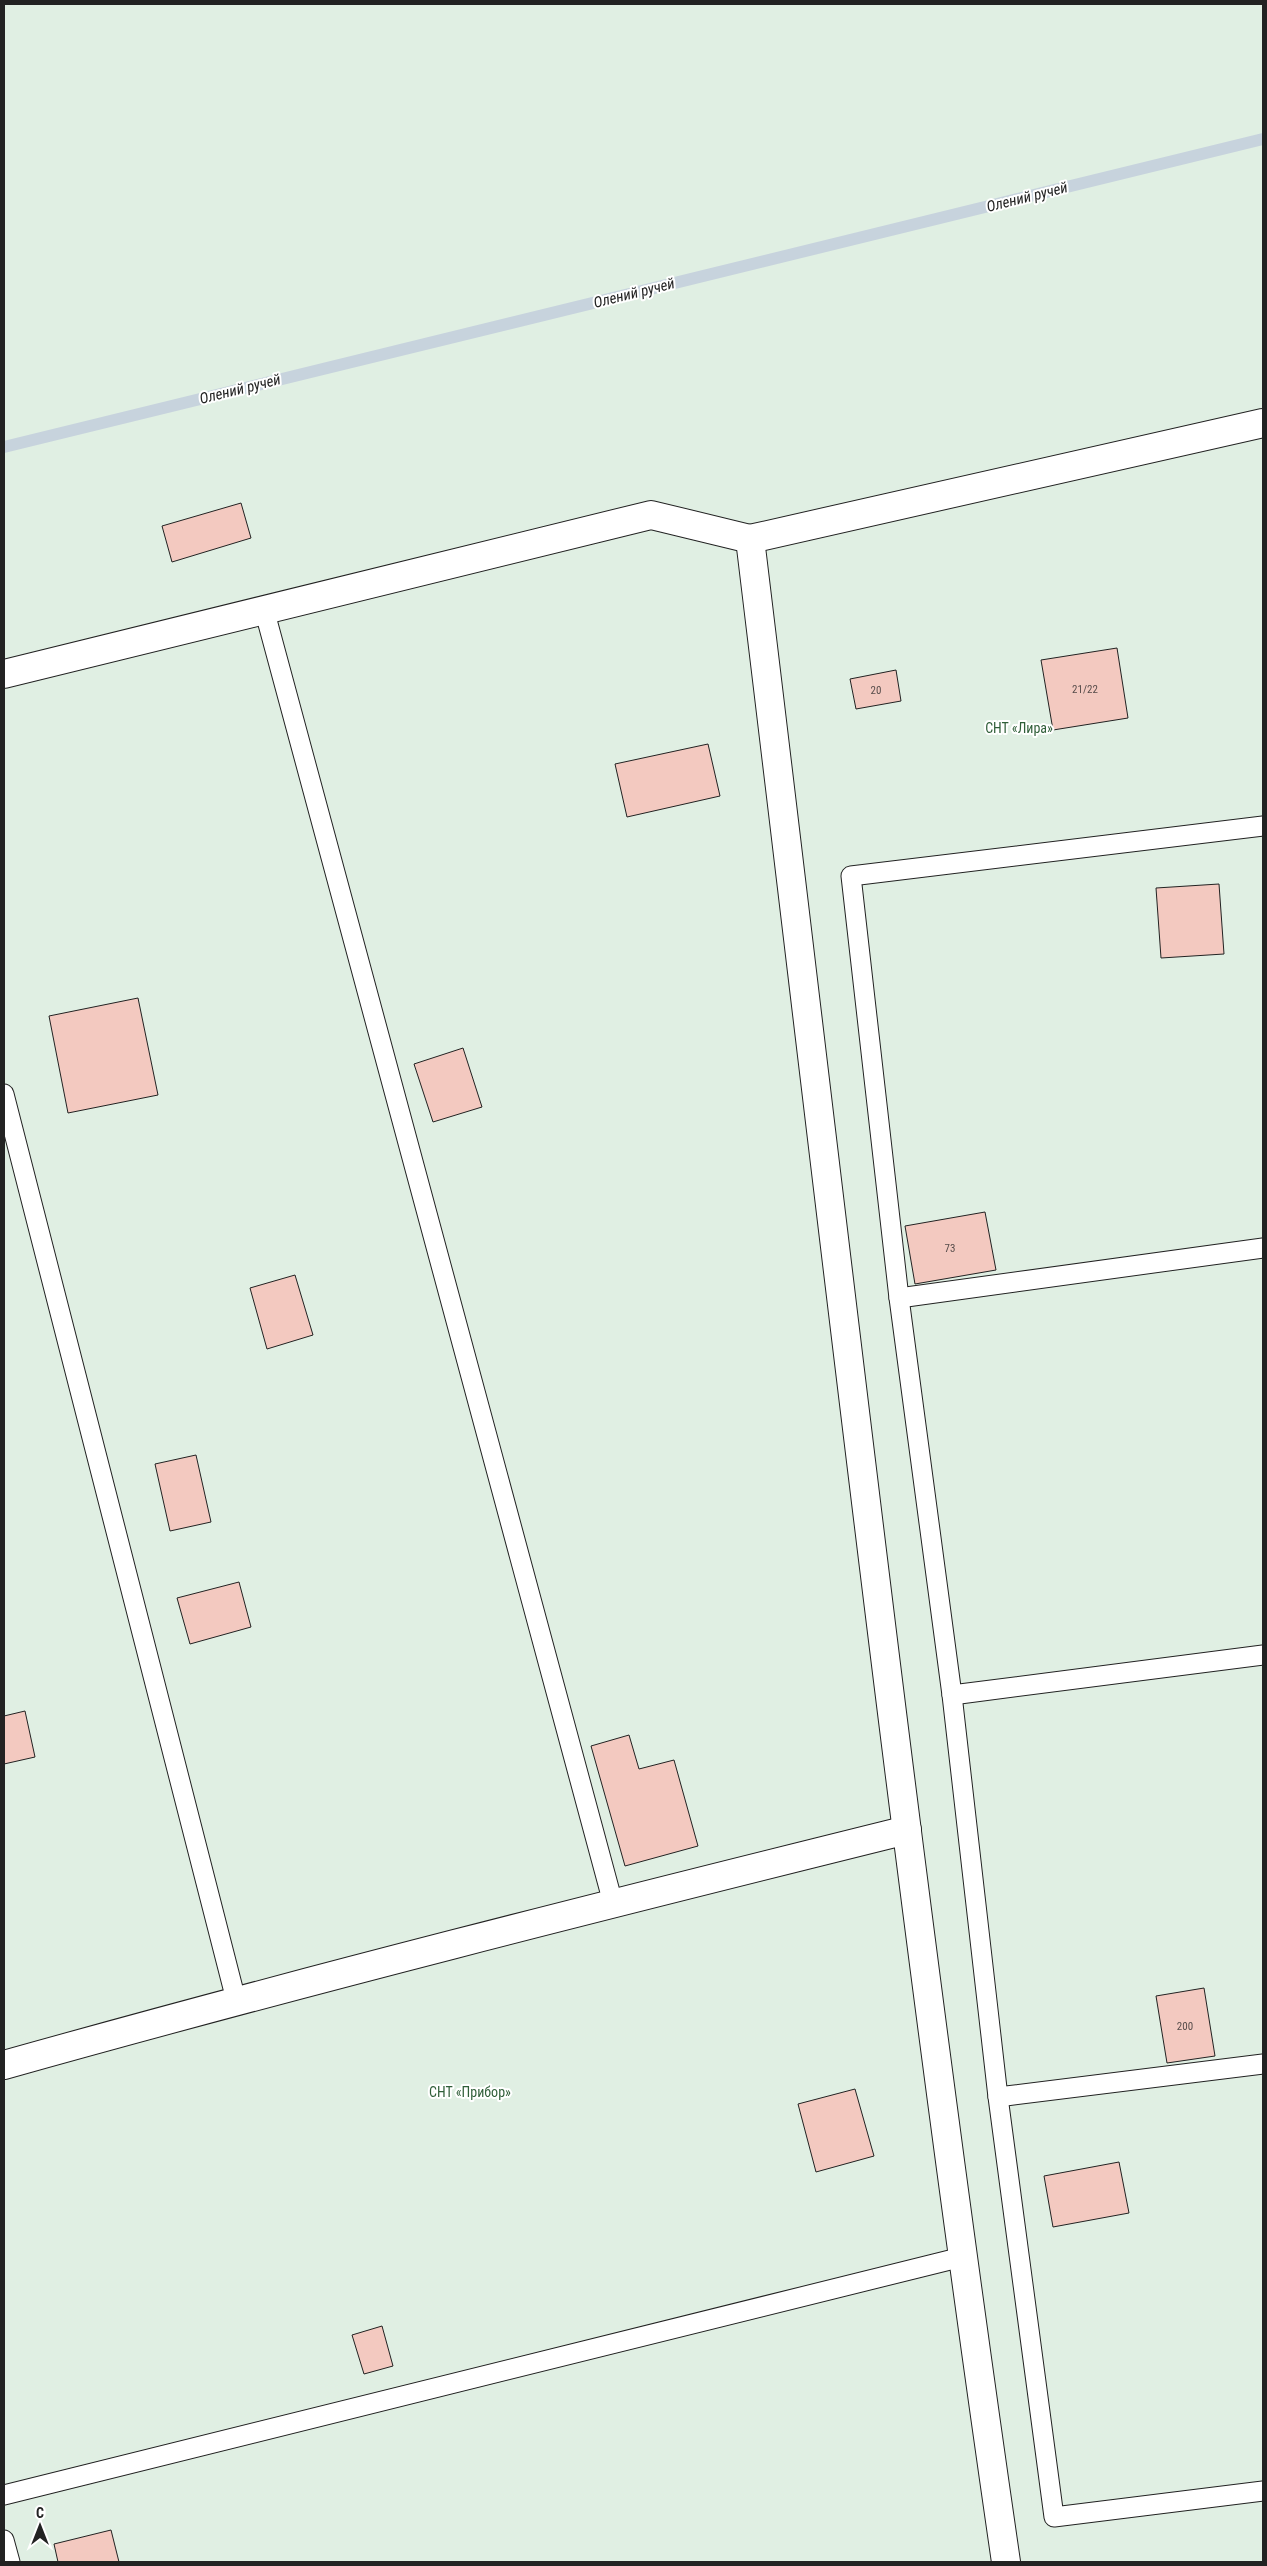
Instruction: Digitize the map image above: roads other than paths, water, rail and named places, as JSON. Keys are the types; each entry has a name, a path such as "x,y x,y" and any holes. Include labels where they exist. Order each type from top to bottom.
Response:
{"street":[{"path":"4,674 651,514 750,539 1263,423"},
{"path":"750,539 907,1830 962,2257 1006,2562"},
{"path":"4,2065 236,2000 907,1830"}],"lane":[{"path":"264,609 613,1903"},
{"path":"1263,826 851,876 899,1298 952,1696 998,2097 1054,2517 1263,2491"},
{"path":"4,1094 236,2000"},
{"path":"899,1298 1263,1248"},
{"path":"952,1696 1263,1655"},
{"path":"998,2097 1263,2064"},
{"path":"4,2495 962,2257"},
{"path":"4,2540 10,2562"}],"waterway":[{"name":"Олений ручей","path":"4,447 1263,139"}],"park label":[{"name":"СНТ «Лира»","path":"1019,728"},
{"name":"СНТ «Прибор»","path":"470,2092"}]}
